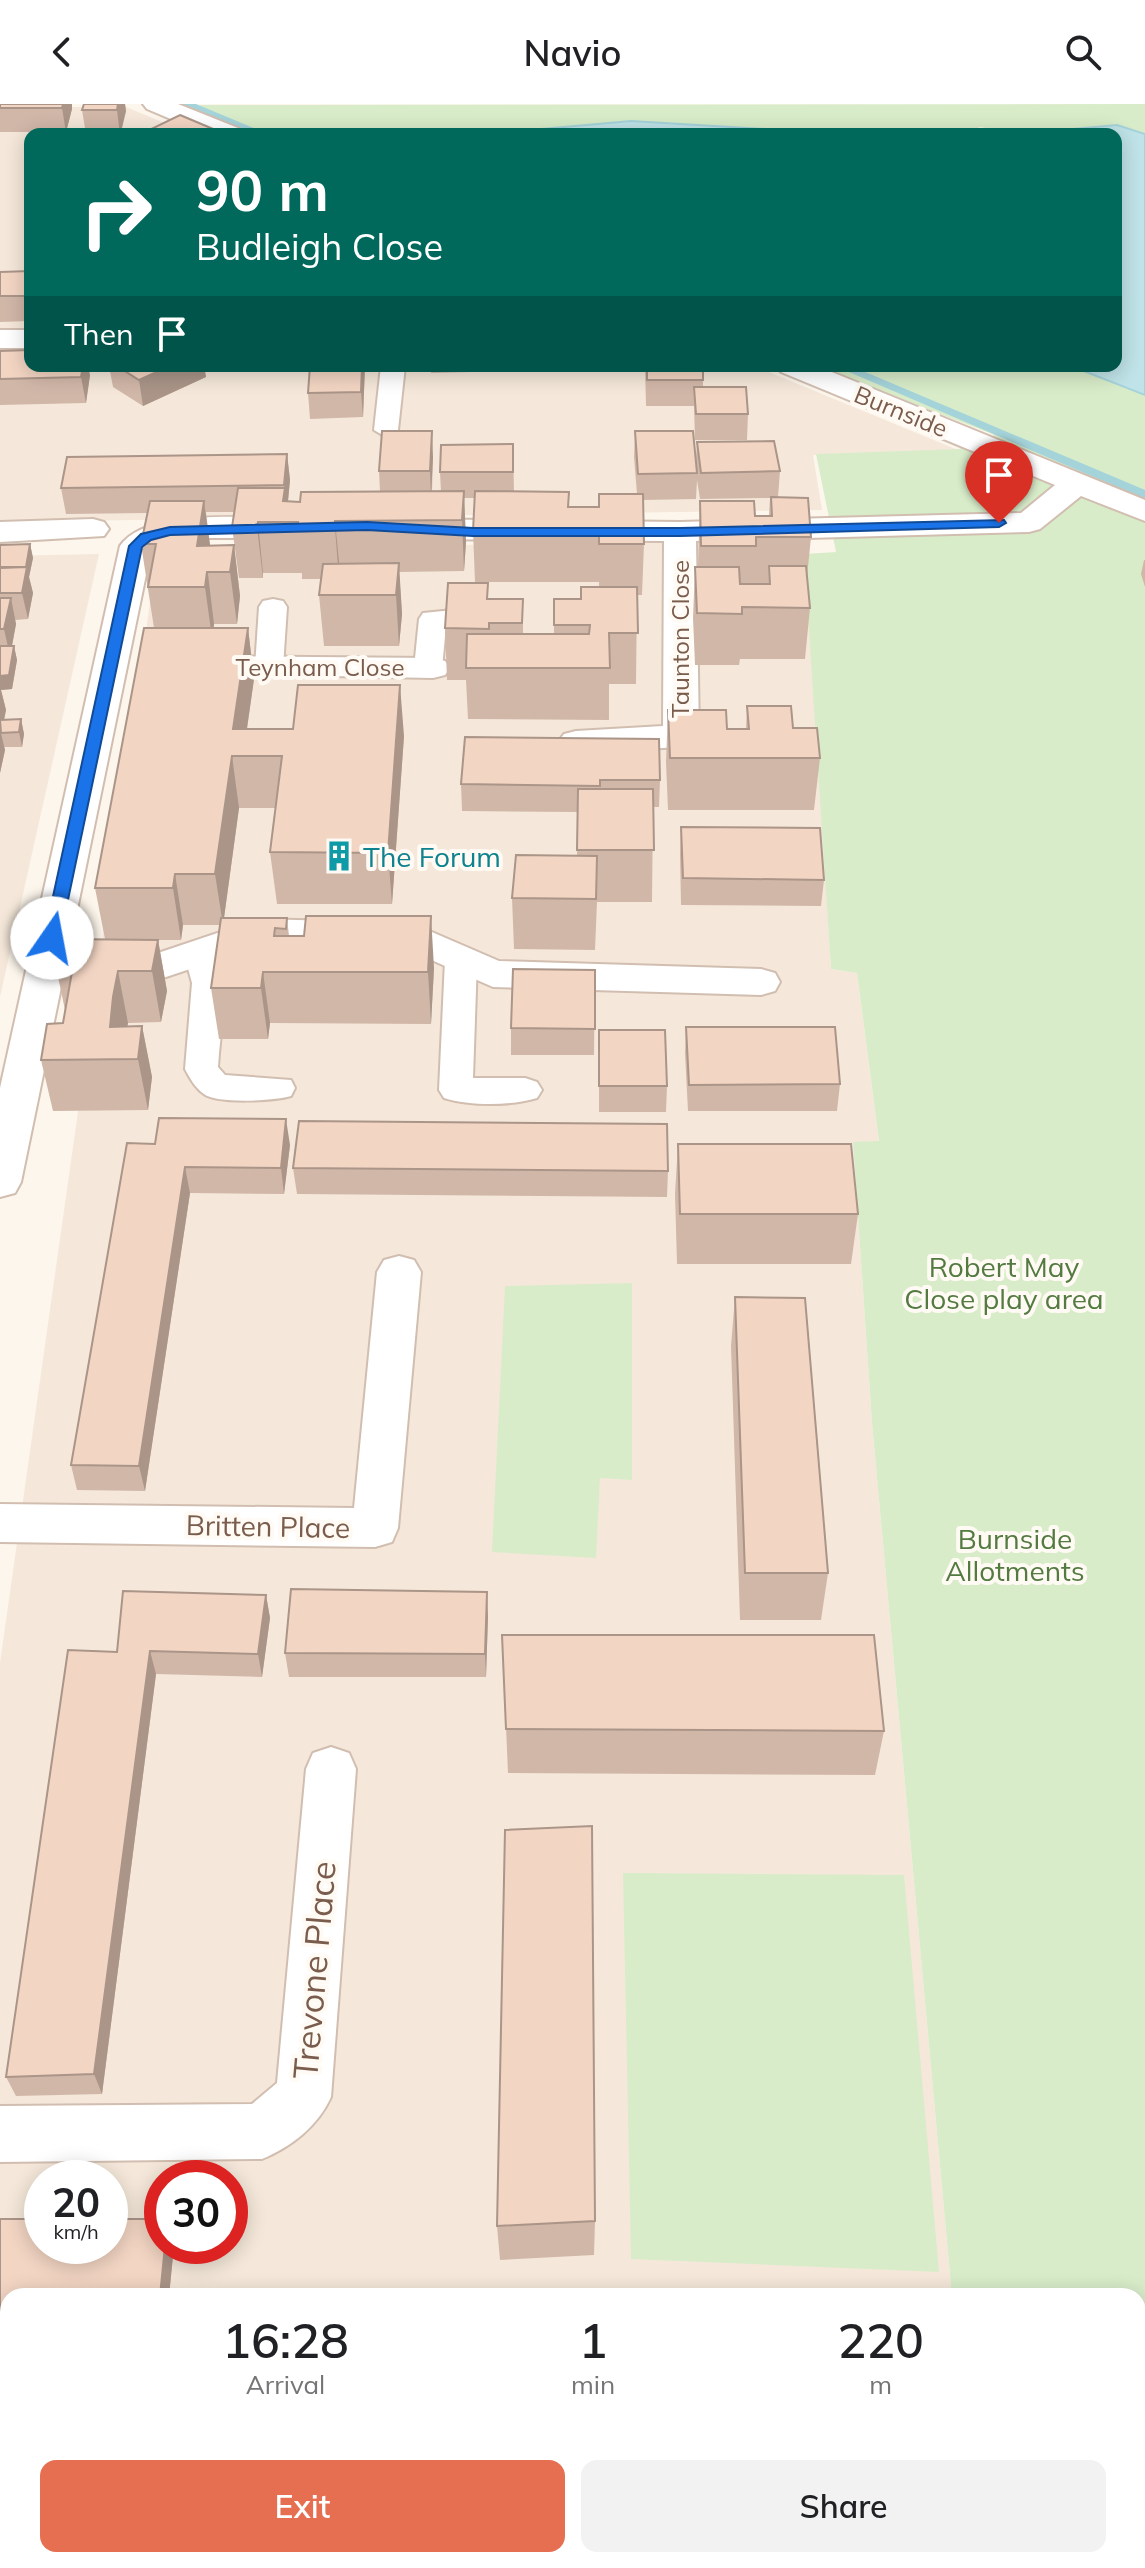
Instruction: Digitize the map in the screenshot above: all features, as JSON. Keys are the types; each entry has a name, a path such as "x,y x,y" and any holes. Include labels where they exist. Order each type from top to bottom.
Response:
{"street":[{"path":"156,104 214,128"},
{"path":"0,339 24,339"},
{"name":"Burnside","path":"806,372 1145,511"},
{"path":"367,526 473,532 680,532 1029,522 1077,483"},
{"path":"0,1182 46,968 137,666 136,546 146,537 170,531 322,527"},
{"path":"0,532 93,529"},
{"name":"Taunton Close","path":"576,742 681,736 680,532"},
{"name":"Teynham Close","path":"137,666 430,668"},
{"path":"46,968 157,967 200,954 230,939 259,932 385,933 411,936 493,974 761,982"},
{"name":"Britten Place","path":"0,1523 375,1528 399,1272"},
{"name":"Trevone Place","path":"0,2134 262,2131 303,2097 331,1769"}],"lane":[{"path":"386,430 392,372"},
{"path":"269,667 273,607"},
{"path":"430,668 433,619 508,613"},
{"path":"200,954 208,983 201,1069 216,1087 279,1088"},
{"path":"461,960 456,1090 525,1090"}],"shaded area":[{"path":"0,107 126,107 177,128 24,128 24,372 769,372 958,450 813,455 822,510 0,522"},
{"path":"805,536 831,969 857,973 879,1142 853,1142 872,1423 951,2288 0,2288 0,1663 157,553"},
{"path":"99,554 0,997 0,556"}],"green space":[{"path":"1145,104 1145,134 1117,125 1084,128 239,128 199,105"},
{"path":"831,372 1086,372 1145,395 1145,2288 951,2288 872,1423 853,1142 879,1141 857,973 831,969 804,554 836,552 816,454 959,449 995,435"},
{"path":"632,1283 632,1480 600,1478 596,1558 492,1552 505,1286"},
{"path":"623,1873 904,1875 939,2272 631,2259"}],"water":[{"path":"631,121 748,128 553,128"},
{"path":"1117,125 1145,134 1145,395 1086,372 1122,372 1122,128 1084,128"}],"building":[{"path":"0,104 63,104 62,108 0,108"},
{"path":"84,104 118,104 117,110 82,110"},
{"path":"180,115 211,128 153,128"},
{"path":"24,271 24,296 0,296 0,272"},
{"path":"24,350 24,372 82,372 81,377 0,379 0,351"},
{"path":"126,372 157,372 139,380"},
{"path":"310,372 362,372 361,392 308,393"},
{"path":"647,372 703,372 703,380 647,380"},
{"path":"694,387 746,387 748,414 696,414"},
{"path":"382,431 432,431 430,471 379,471"},
{"path":"635,431 693,431 697,473 638,474"},
{"path":"774,441 780,471 701,473 697,442"},
{"path":"513,444 513,472 440,472 441,445"},
{"path":"287,454 284,485 61,488 67,457"},
{"path":"238,488 285,488 283,501 300,502 301,492 464,491 462,520 335,521 335,528 297,528 298,522 258,522 257,527 232,527"},
{"path":"475,491 569,492 568,507 599,507 599,494 643,494 644,544 599,544 599,531 473,531"},
{"path":"771,497 808,498 811,537 756,537 756,546 701,546 700,501 754,501 755,516 772,516"},
{"path":"150,501 204,501 197,546 234,545 230,572 207,572 205,587 148,587 156,544 141,544"},
{"path":"30,544 26,567 0,568 0,545"},
{"path":"399,563 396,595 319,595 323,564"},
{"path":"769,566 806,566 810,608 742,607 742,614 697,613 695,567 739,567 740,584 770,584"},
{"path":"0,567 27,567 22,593 0,593"},
{"path":"448,583 488,583 487,599 523,599 522,623 489,623 489,629 445,628"},
{"path":"581,587 637,587 638,633 609,633 610,668 466,668 467,634 589,634 590,625 554,625 554,599 581,599"},
{"path":"0,598 11,598 4,629 0,629"},
{"name":"The Forum","path":"144,628 248,628 233,729 293,729 298,685 400,685 388,853 270,852 282,756 232,756 215,874 175,874 173,888 95,888"},
{"path":"0,646 14,646 9,675 0,676"},
{"path":"747,706 791,706 793,728 817,728 820,758 670,758 668,710 726,710 727,729 749,729"},
{"path":"21,719 19,732 1,733 0,720"},
{"path":"465,737 659,739 660,780 600,780 600,786 461,784"},
{"path":"578,789 653,789 654,850 577,850"},
{"path":"681,827 820,828 824,880 683,878"},
{"path":"516,855 597,856 596,899 512,898"},
{"path":"306,916 431,916 428,972 263,972 261,988 211,988 221,918 287,918 286,929 275,928 274,936 304,936"},
{"path":"64,939 158,940 152,971 118,971 113,997 110,1027 142,1026 138,1059 41,1060 47,1024 63,1023 72,972 57,972"},
{"path":"513,969 595,970 595,1029 511,1028"},
{"path":"686,1027 835,1027 840,1084 689,1085"},
{"path":"599,1030 665,1030 667,1086 599,1086"},
{"path":"159,1118 286,1119 281,1168 185,1167 139,1466 71,1465 127,1143 155,1144"},
{"path":"299,1121 667,1124 668,1171 293,1168"},
{"path":"678,1144 851,1144 858,1214 680,1214"},
{"path":"735,1297 805,1298 828,1573 745,1573"},
{"path":"291,1589 487,1592 485,1654 285,1653"},
{"path":"123,1591 266,1595 258,1654 150,1651 94,2074 6,2077 68,1650 117,1652"},
{"path":"502,1635 874,1635 884,1731 506,1729"},
{"path":"592,1826 595,2221 497,2226 505,1830"},
{"path":"0,2219 24,2219 24,2264 128,2264 128,2219 144,2219 144,2264 163,2264 161,2288 0,2288"}],"waterway":[{"path":"187,104 248,128"},
{"path":"855,372 1145,495"}],"place":[{"name":"The Forum","path":"339,856"}],"route":[{"path":"52,938 136,546 146,537 170,531 367,526 473,532 680,532 999,523"}],"park label":[{"name":"Robert May Close play area","path":"1004,1282"},
{"name":"Burnside Allotments","path":"1015,1554"}]}
